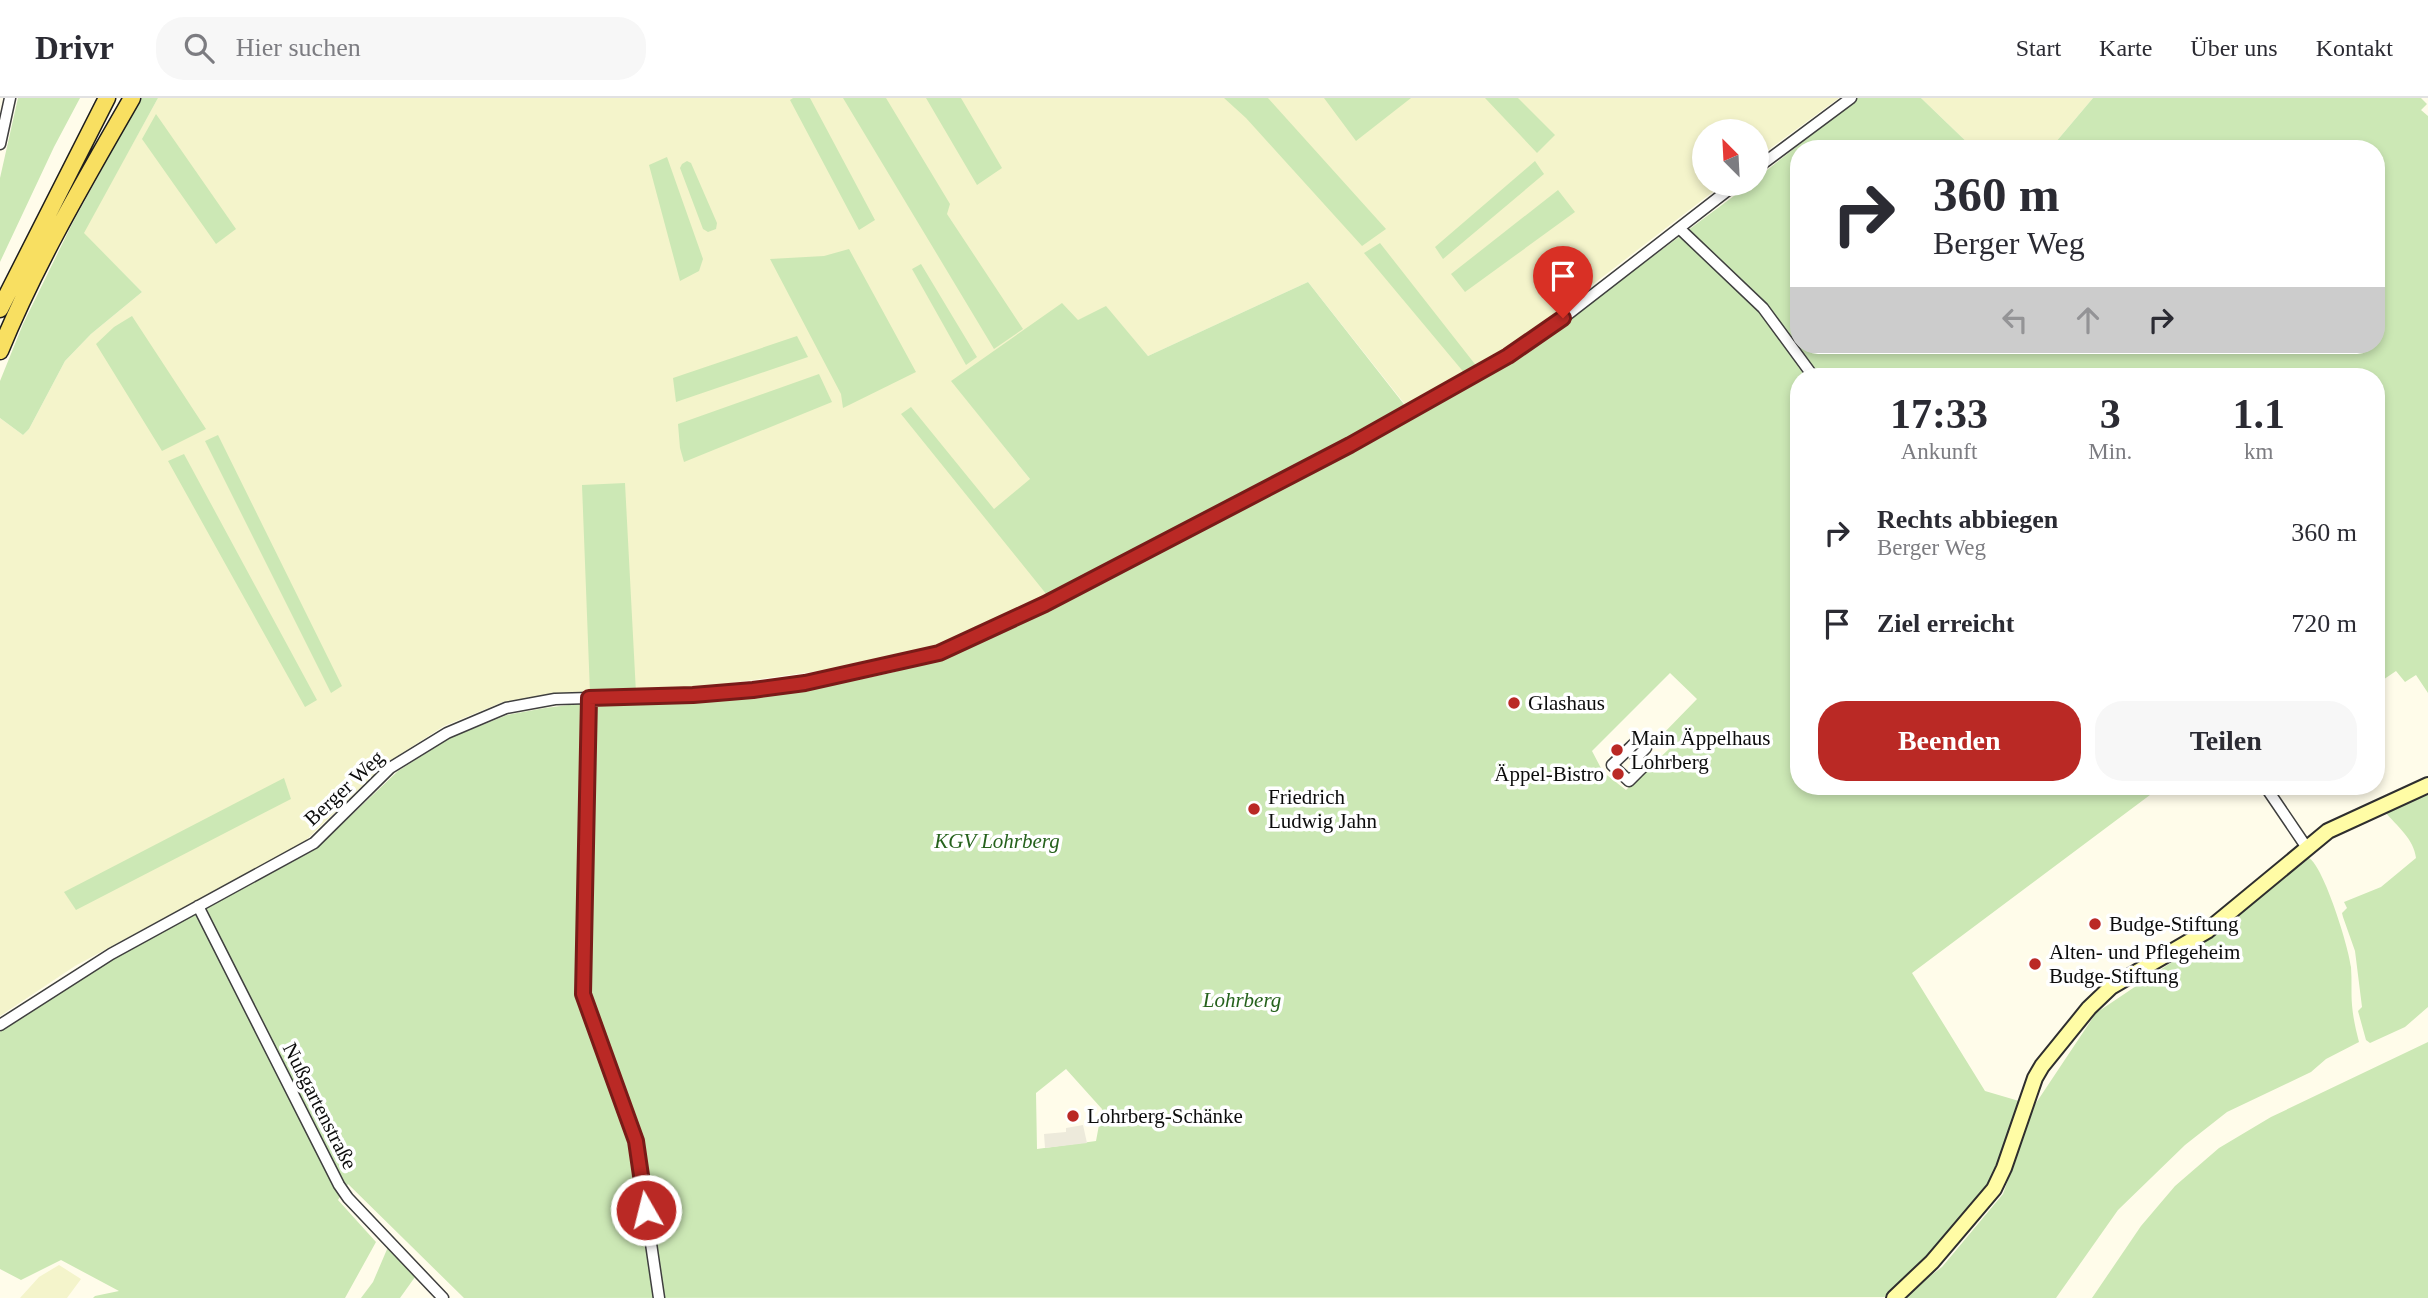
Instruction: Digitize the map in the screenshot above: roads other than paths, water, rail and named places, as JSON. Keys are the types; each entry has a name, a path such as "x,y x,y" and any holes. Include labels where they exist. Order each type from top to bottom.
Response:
{"main road":[{"path":"0,309 107,98"},
{"path":"0,351 26,293 74,200 132,98"},
{"path":"1894,1298 1932,1262 1994,1189 2014,1141 2035,1078 2097,1000 2122,980 2207,931 2328,831 2428,785"}],"street":[{"path":"0,144 10,98"},
{"path":"1795,140 1851,98"},
{"path":"1769,159 1790,143"},
{"name":"Berger Weg","path":"0,1025 111,954 314,843 390,768 447,733 506,708 555,699 693,695 805,683 939,653 1045,604 1371,434 1508,356 1563,318 1720,196"},
{"path":"1679,228 1763,308 1790,345"},
{"path":"589,698 583,994 636,1141 659,1298"},
{"path":"2271,795 2307,848"},
{"name":"Nußgartenstraße","path":"198,906 338,1185 443,1298"}],"place":[{"name":"Glashaus","path":"1514,703"},
{"name":"Main Äppelhaus Lohrberg","path":"1617,750"},
{"name":"Äppel-Bistro","path":"1618,774"},
{"name":"Friedrich Ludwig Jahn","path":"1254,809"},
{"name":"Budge-Stiftung","path":"2095,924"},
{"name":"Alten- und Pflegeheim Budge-Stiftung","path":"2035,964"},
{"name":"Lohrberg-Schänke","path":"1073,1116"}],"park label":[{"name":"KGV Lohrberg","path":"997,841"},
{"name":"Lohrberg","path":"1242,1000"}]}
